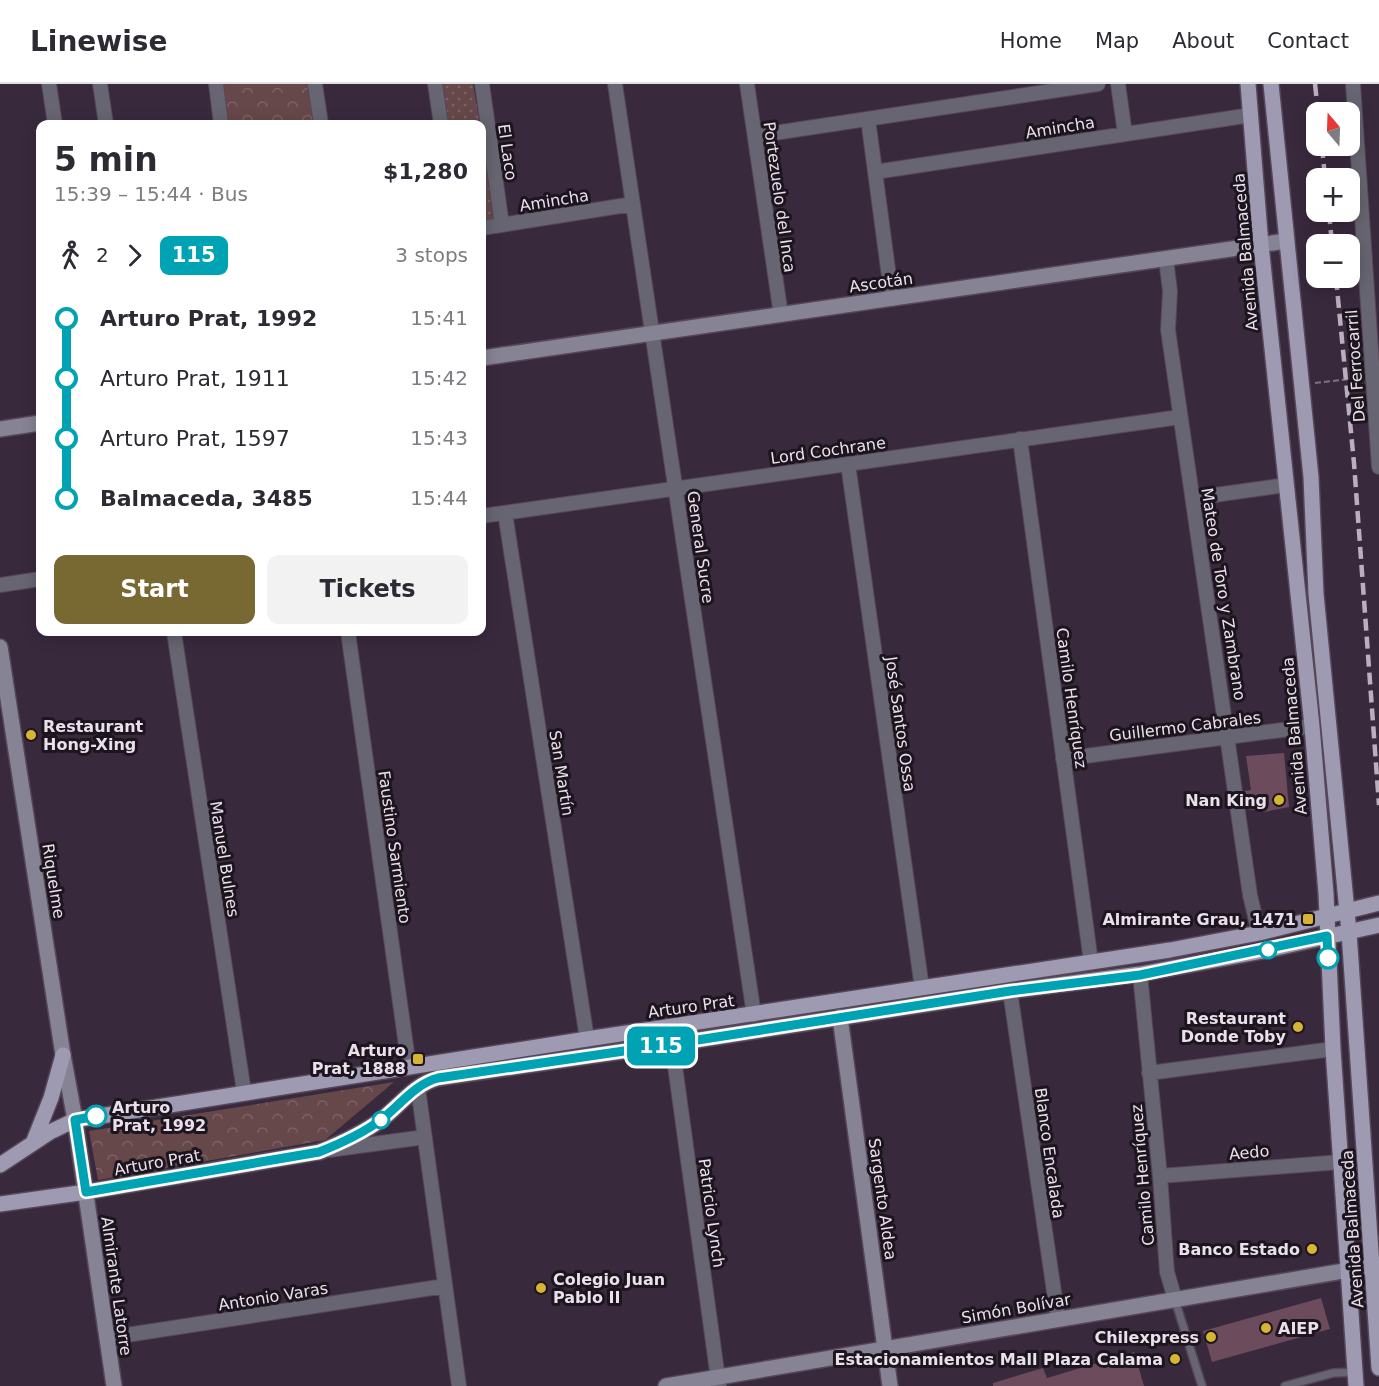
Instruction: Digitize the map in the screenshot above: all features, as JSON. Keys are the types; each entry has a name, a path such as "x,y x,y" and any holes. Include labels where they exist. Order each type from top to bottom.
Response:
{"main road":[{"name":"Avenida Balmaceda","path":"1248,84 1261,245 1312,726 1327,916 1333,1049 1356,1379"},
{"name":"Avenida Balmaceda","path":"1271,84 1313,505 1318,614 1350,932 1376,1266 1379,1368"},
{"name":"Arturo Prat","path":"0,1165 58,1127 75,1120 1170,950 1258,933 1347,909 1379,903"},
{"name":"Arturo Prat","path":"0,1204 86,1192 319,1152 348,1141 365,1131 418,1088 438,1078 1010,991 1140,975 1379,925"},
{"path":"33,1143 51,1098 63,1055"}],"street":[{"path":"49,84 54,120"},
{"path":"100,84 105,120"},
{"path":"216,84 220,120"},
{"path":"315,84 320,120"},
{"path":"435,84 440,120"},
{"name":"El Laco","path":"482,84 502,225"},
{"name":"General Sucre","path":"615,84 754,1015"},
{"name":"Portezuelo del Inca","path":"747,84 781,315"},
{"path":"754,136 1098,84"},
{"path":"1118,84 1125,134"},
{"name":"Del Ferrocarril","path":"1353,84 1375,358 1372,377 1379,467"},
{"name":"Amincha","path":"874,172 1251,115"},
{"path":"868,119 892,299"},
{"name":"Amincha","path":"486,227 633,204"},
{"name":"Ascotán","path":"486,357 1286,241"},
{"name":"Mateo de Toro y Zambrano","path":"1166,259 1170,291 1168,330 1250,895 1258,933"},
{"name":"Lord Cochrane","path":"486,515 1180,417"},
{"path":"0,429 36,424"},
{"name":"Camilo Henríquez","path":"1020,440 1091,962"},
{"name":"José Santos Ossa","path":"848,464 922,988"},
{"path":"1192,498 1286,485"},
{"name":"San Martín","path":"505,513 587,1039"},
{"path":"0,585 36,580"},
{"name":"Manuel Bulnes","path":"175,636 244,1092"},
{"name":"Faustino Sarmiento","path":"349,636 409,1067"},
{"name":"Riquelme","path":"0,647 75,1120"},
{"name":"Guillermo Cabrales","path":"1064,759 1312,726"},
{"name":"Camilo Henríquez","path":"1140,975 1167,1272 1175,1299"},
{"name":"Blanco Encalada","path":"1010,991 1058,1319"},
{"name":"Sargento Aldea","path":"840,1017 890,1386"},
{"name":"Patricio Lynch","path":"672,1044 718,1382"},
{"path":"1149,1073 1333,1049"},
{"path":"418,1088 459,1386"},
{"name":"Almirante Latorre","path":"75,1120 114,1386"},
{"name":"Arturo Prat","path":"319,1152 425,1137"},
{"name":"Aedo","path":"1160,1176 1341,1162"},
{"name":"Simón Bolívar","path":"666,1386 718,1382 885,1349 1376,1266"},
{"name":"Antonio Varas","path":"107,1338 445,1286"}],"lane":[{"path":"1175,1299 1202,1386"},
{"path":"1285,1386 1333,1373 1356,1379"}],"path":[{"path":"1301,384 1372,377"}],"green space":[{"path":"223,84 311,84 316,120 227,120"},
{"path":"441,84 473,84 479,120 446,120"},
{"path":"486,162 495,220 486,221"},
{"path":"394,1082 325,1140 98,1180 89,1131"}],"building":[{"path":"1284,753 1289,807 1264,812 1247,809 1244,791 1251,790 1246,756"},
{"path":"1321,1298 1330,1329 1212,1362 1203,1331"},
{"path":"1134,1352 1144,1386 993,1386 993,1383 1043,1368 1047,1378"}],"railway":[{"path":"1315,84 1317,102"},
{"path":"1323,156 1324,168"},
{"path":"1330,222 1331,234"},
{"path":"1337,288 1354,463 1379,805"}],"bus line":[{"name":"115","path":"96,1116 75,1120 86,1192 319,1152 348,1141 365,1131 422,1084 438,1078 1010,991 1140,975 1327,936 1328,958"}],"place":[{"name":"Restaurant Hong-Xing","path":"31,735"},
{"name":"Nan King","path":"1279,800"},
{"name":"Almirante Grau, 1471","path":"1308,919"},
{"name":"Restaurant Donde Toby","path":"1298,1027"},
{"name":"Arturo Prat, 1888","path":"418,1059"},
{"name":"Arturo Prat, 1992","path":"96,1116"},
{"name":"Banco Estado","path":"1312,1249"},
{"name":"Colegio Juan Pablo II","path":"541,1288"},
{"name":"AIEP","path":"1266,1328"},
{"name":"Chilexpress","path":"1211,1337"},
{"name":"Estacionamientos Mall Plaza Calama","path":"1175,1359"}]}
